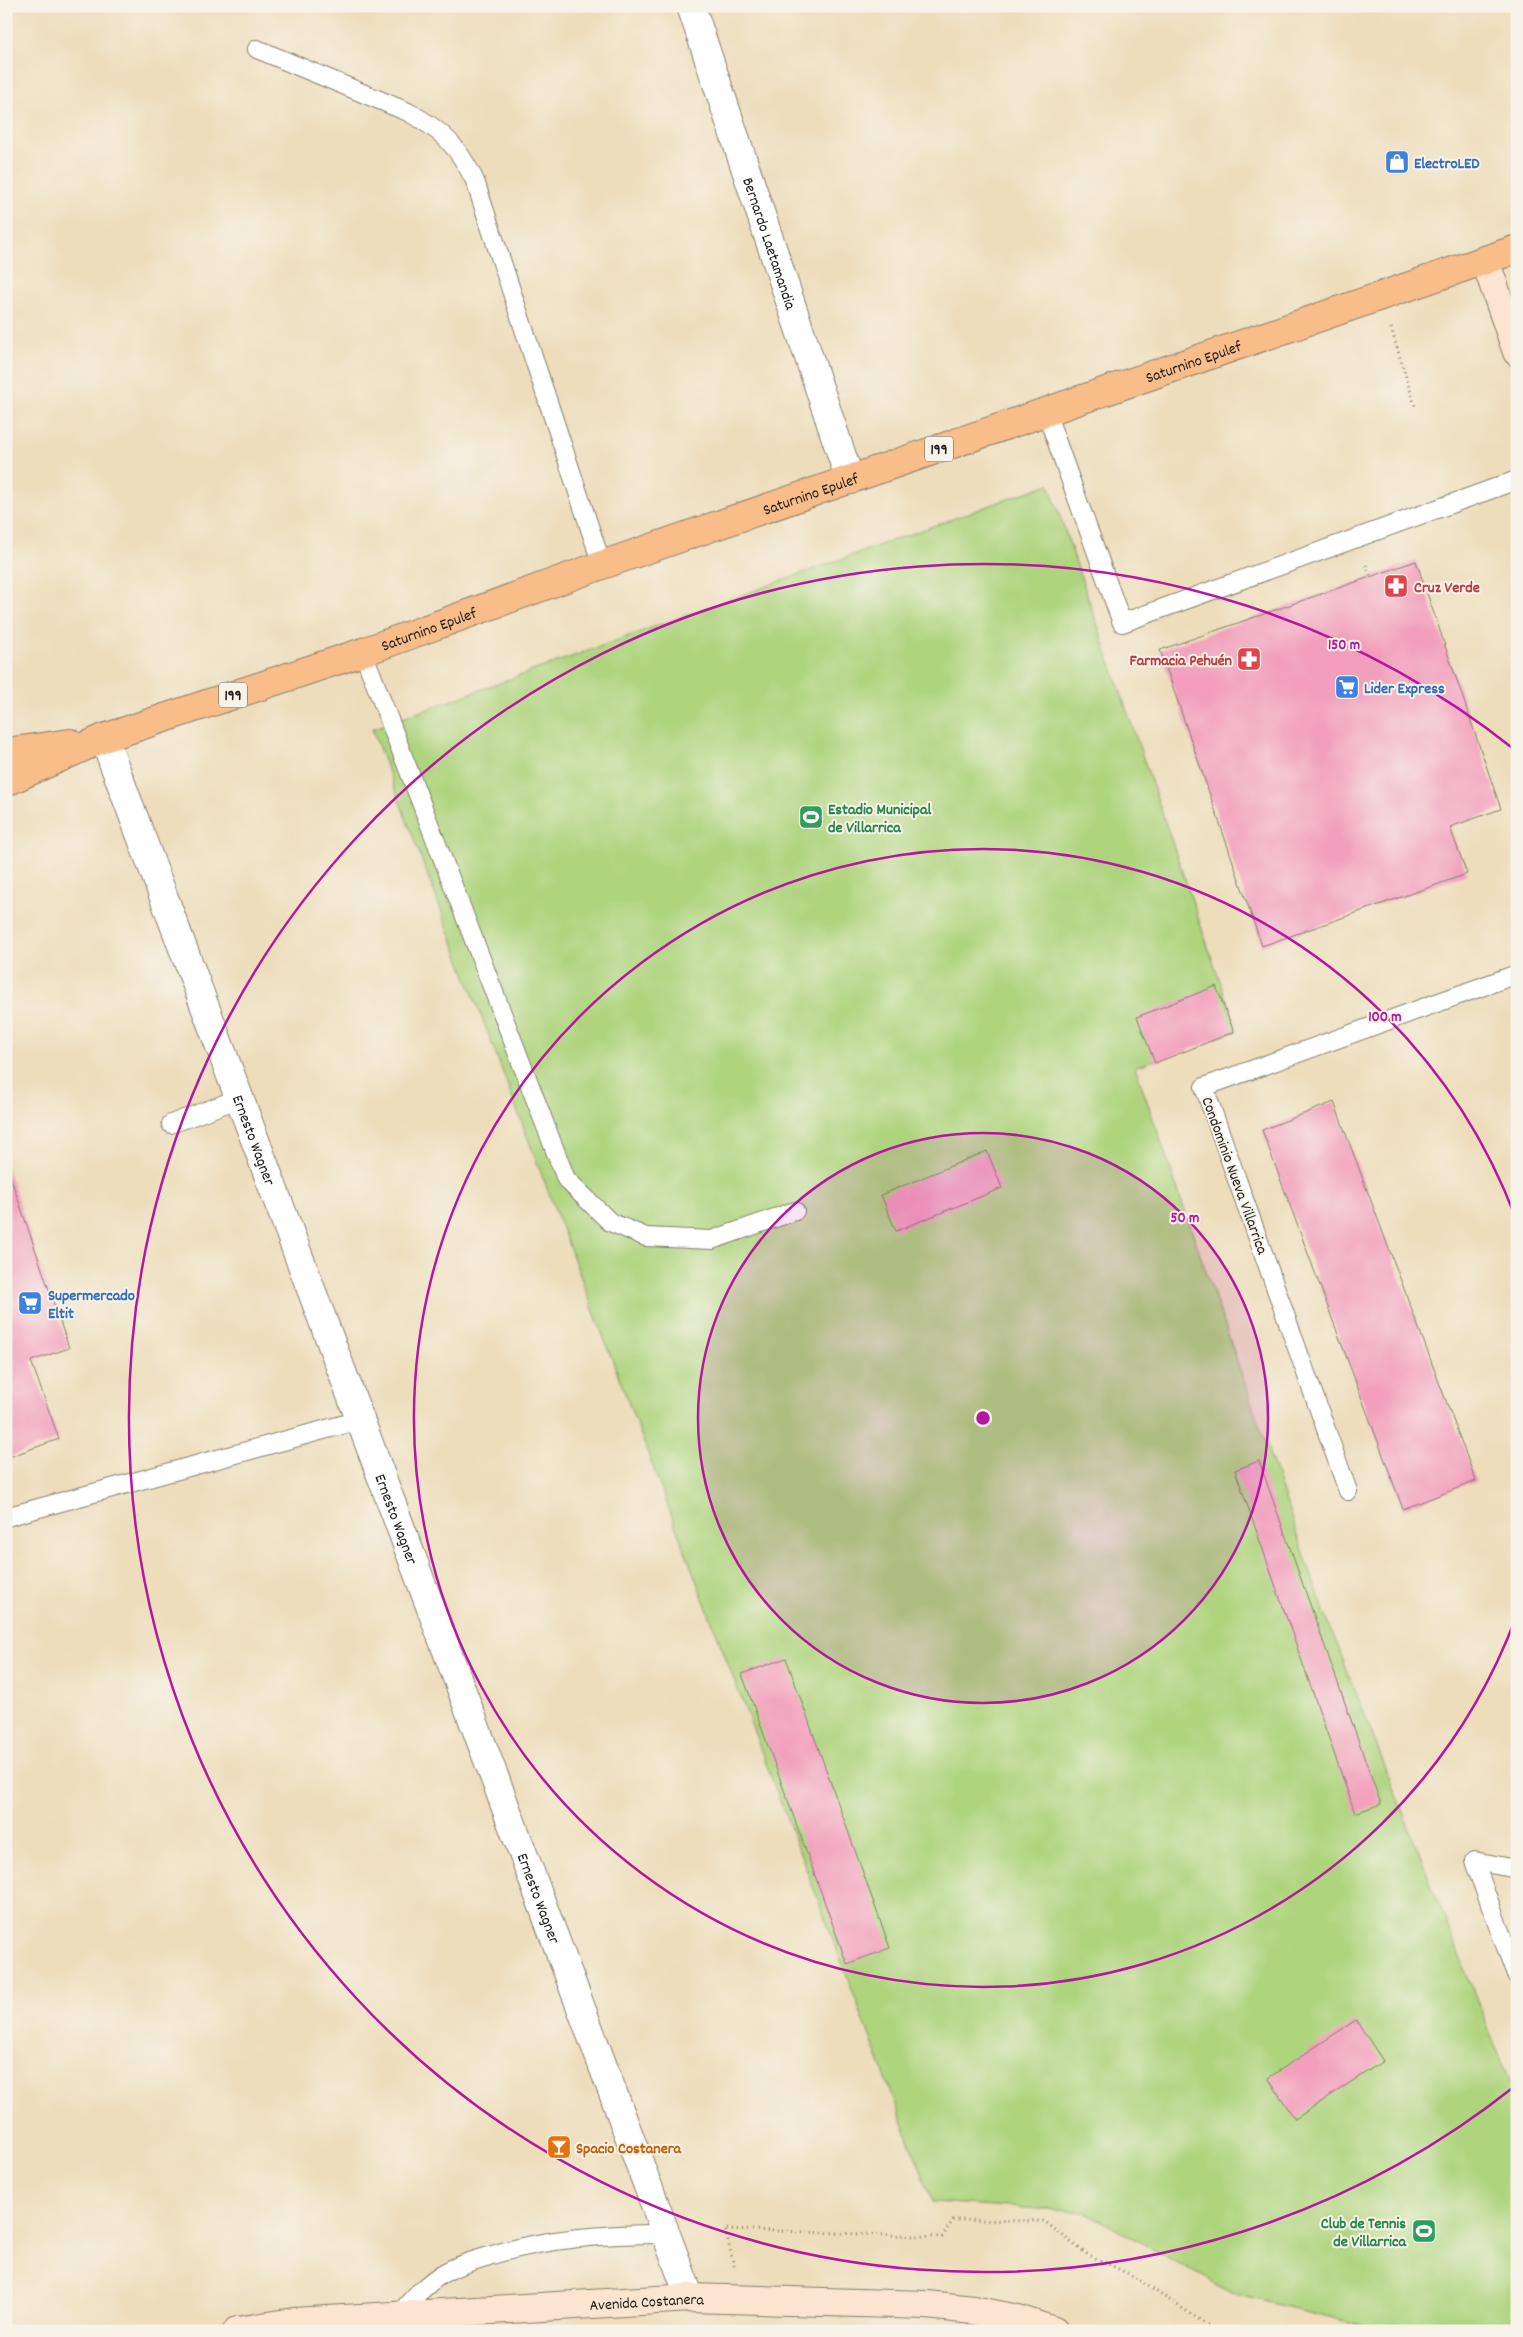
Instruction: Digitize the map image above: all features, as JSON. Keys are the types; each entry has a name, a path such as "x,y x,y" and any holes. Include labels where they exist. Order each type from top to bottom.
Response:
{"main road":[{"name":"Saturnino Epulef","path":"6,782 104,738 363,652 602,565 1517,249"},
{"path":"1485,260 1517,352"},
{"name":"Saturnino Epulef","path":"6,752 104,738"},
{"name":"Avenida Costanera","path":"237,2331 294,2322 690,2298 927,2304 1009,2318 1054,2331"}],"street":[{"name":"Bernardo Laetamandia","path":"691,6 850,480"},
{"name":"Ernesto Wagner","path":"104,738 690,2298"}],"lane":[{"path":"257,49 415,116 430,124 450,140 464,159 475,181 602,565"},
{"path":"1046,412 1122,623 1517,480"},
{"path":"363,652 566,1179 610,1222 646,1237 712,1240 795,1211"},
{"name":"Condominio Nueva Villarrica","path":"1348,1491 1204,1087 1517,974"},
{"path":"171,1124 240,1098"},
{"path":"6,1517 360,1420"},
{"path":"1517,1869 1474,1861 1517,1977"},
{"path":"398,2316 411,2299 444,2273 502,2252 585,2237 666,2234"}],"path":[{"path":"1381,296 1415,406"},
{"path":"742,2299 725,2229 942,2237 953,2220 1044,2221 1085,2253 1131,2275 1218,2331"}],"green space":[{"path":"1049,484 1237,1031 1135,1067 1325,1614 1517,2102 1517,2331 1388,2331 1233,2294 1086,2212 933,2202 372,729"}],"building":[{"path":"1416,561 1501,809 1450,827 1467,874 1262,946 1160,650"},
{"path":"1216,986 1234,1032 1155,1063 1137,1017"},
{"path":"1334,1102 1476,1481 1403,1509 1262,1130"},
{"path":"987,1151 1002,1188 896,1231 881,1195"},
{"path":"7,1167 69,1348 31,1361 59,1439 6,1458"},
{"path":"1259,1461 1381,1804 1355,1813 1235,1470"},
{"path":"786,1658 890,1948 847,1964 742,1674"},
{"path":"1356,2020 1383,2061 1295,2119 1268,2078"}],"place":[{"name":"ElectroLED","path":"1397,162"},
{"name":"Cruz Verde","path":"1396,586"},
{"name":"Farmacia Pehuén","path":"1249,659"},
{"name":"Lider Express","path":"1347,687"},
{"name":"Estadio Municipal de Villarrica","path":"811,817"},
{"name":"Supermercado Eltit","path":"30,1303"},
{"name":"Spacio Costanera","path":"559,2147"},
{"name":"Club de Tennis de Villarrica","path":"1424,2231"}]}
